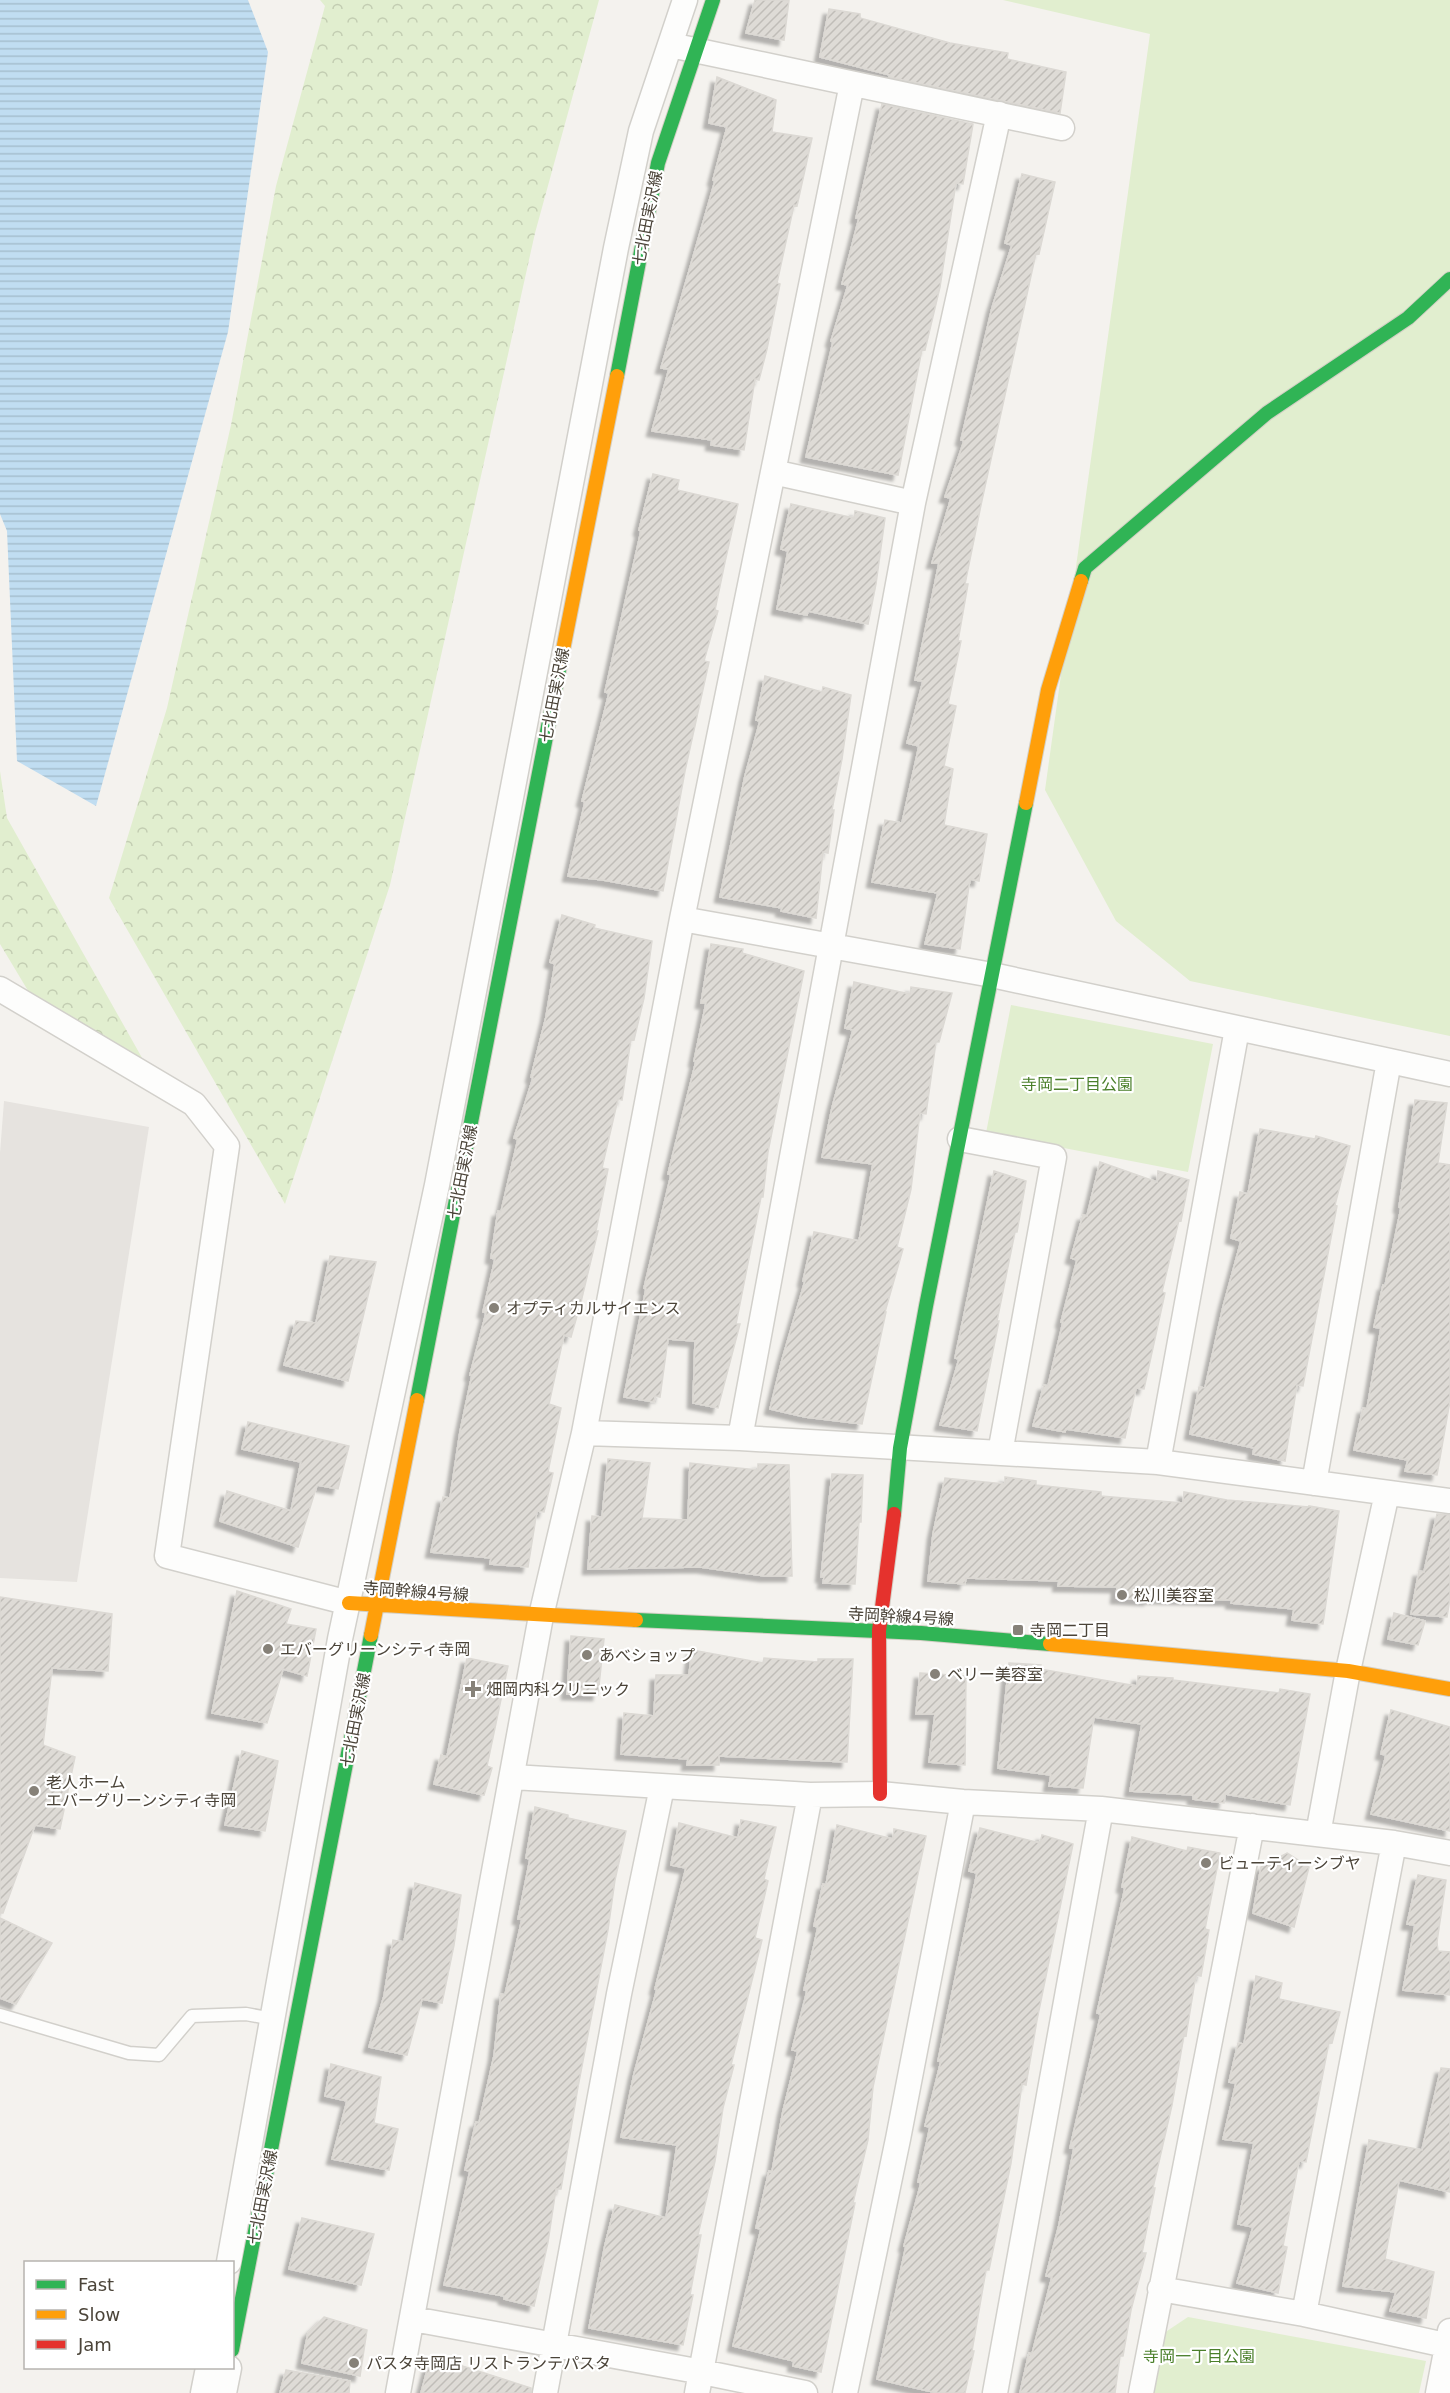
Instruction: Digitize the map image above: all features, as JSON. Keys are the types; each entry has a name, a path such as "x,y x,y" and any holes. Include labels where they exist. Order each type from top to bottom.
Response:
{"street":[{"path":"229,2261 340,1639 437,1185 616,248 641,131 684,0"},
{"name":"七北田実沢線","path":"234,2340 658,163 713,0"},
{"path":"668,44 1062,128"},
{"path":"398,2393 541,1616 584,1433 682,919 852,84"},
{"path":"740,1438 913,503 999,114"},
{"path":"880,1794 879,1631 900,1448 1048,690 1084,568 1267,413 1408,318 1450,279"},
{"path":"773,472 913,503"},
{"path":"682,919 832,948 992,975 1450,1074"},
{"path":"0,989 194,1104 228,1146 167,1556 349,1603"},
{"path":"1158,1462 1237,1029"},
{"path":"1314,1483 1389,1061"},
{"path":"960,1139 1054,1157 1000,1454"},
{"path":"584,1433 740,1438 1158,1462 1450,1501"},
{"path":"1318,1834 1348,1671 1387,1492"},
{"name":"寺岡幹線4号線","path":"349,1603 541,1616 879,1631 1212,1657 1348,1671 1450,1689"},
{"path":"513,1777 810,1795 880,1794 963,1802 1101,1809 1394,1843 1450,1853"},
{"path":"545,2393 619,1994 662,1787"},
{"path":"699,2382 810,1795"},
{"path":"844,2393 898,2139 963,1802"},
{"path":"995,2393 1101,1809"},
{"path":"1141,2393 1252,1826"},
{"path":"1304,2314 1394,1843"},
{"path":"1160,2289 1449,2341 1438,2393"},
{"path":"412,2319 555,2345 699,2382 805,2393"},
{"path":"203,2393 208,2369"},
{"path":"224,2393 229,2369"}],"lane":[{"path":"0,2015 129,2053 159,2055 192,2016 246,2014 273,2019"}],"green space":[{"path":"320,0 599,0 535,233 390,885 285,1204 109,898 167,708 231,425 276,186 325,6"},
{"path":"1003,0 1450,0 1450,1036 1190,981 1116,921 1045,790 1150,34"},
{"path":"0,771 7,818 150,1072 30,994 0,944"},
{"name":"寺岡二丁目公園","path":"1011,1005 1213,1044 1188,1172 986,1133"},
{"name":"寺岡一丁目公園","path":"1188,2317 1426,2361 1419,2393 1153,2393 1164,2333"}],"shaded area":[{"path":"4,1101 149,1127 77,1582 0,1578 0,1153"}],"water":[{"path":"0,0 248,0 268,52 228,332 96,806 17,761 7,531 0,514"}],"building":[{"path":"755,0 789,0 784,40 746,33"},
{"path":"829,9 860,14 860,18 950,43 1008,53 1007,59 1066,72 1060,113 889,77 890,75 820,57"},
{"path":"717,77 776,100 772,132 812,138 777,283 780,284 767,349 759,380 755,379 744,450 711,445 712,440 652,431 669,369 661,368 715,181 713,180 727,127 709,123"},
{"path":"882,104 973,124 963,184 956,183 940,287 925,350 922,349 898,475 806,457 833,342 831,341 848,285 842,284 859,218 856,218"},
{"path":"1022,174 1055,182 1039,254 1036,253 981,505 965,584 968,584 958,641 961,641 948,704 956,706 944,766 953,769 944,825 987,834 979,881 970,879 960,949 925,944 938,893 872,882 885,820 902,823 919,746 907,743 923,681 915,680 939,563 932,563 951,498 945,497 964,441 961,440 992,308 1012,245 1005,243"},
{"path":"653,474 679,480 677,490 738,504 715,610 718,611 704,661 709,662 685,771 663,891 568,876 585,802 582,801 609,693 605,692"},
{"path":"791,504 854,518 855,511 885,518 868,624 808,611 807,615 777,609 788,551 781,549"},
{"path":"765,676 822,692 823,687 851,695 832,810 834,810 828,853 823,852 816,918 781,911 782,908 720,897 745,776 760,721 756,720"},
{"path":"562,915 595,925 594,928 652,941 644,998 634,1040 631,1039 622,1100 618,1099 602,1168 608,1169 596,1231 598,1231 571,1337 564,1335 549,1404 561,1408 548,1472 553,1473 544,1512 537,1511 528,1567 490,1564 491,1558 431,1552 443,1497 450,1498 472,1375 470,1375 486,1313 483,1312 495,1259 491,1258 498,1211 501,1212 518,1139 514,1138 533,1078 531,1077 546,1017 555,964 550,962"},
{"path":"711,944 743,949 742,953 804,971 768,1152 763,1197 761,1197 736,1324 740,1324 718,1408 693,1403 695,1341 668,1339 660,1397 655,1396 654,1402 624,1397 646,1289 644,1288 671,1175 668,1174 696,1061 694,1061 706,1003 701,1003"},
{"path":"854,982 910,994 911,987 952,993 939,1042 936,1042 926,1114 920,1113 911,1189 897,1247 903,1249 885,1312 862,1424 805,1417 770,1409 805,1281 803,1281 814,1232 859,1241 873,1164 822,1157 832,1108 853,1030 845,1028"},
{"path":"1415,1100 1447,1103 1438,1163 1450,1165 1450,1401 1437,1475 1405,1471 1408,1460 1354,1450 1363,1408 1367,1409 1381,1328 1374,1327 1401,1208 1399,1207"},
{"path":"1260,1129 1315,1139 1316,1136 1350,1146 1335,1205 1337,1206 1303,1386 1297,1385 1285,1461 1253,1454 1254,1448 1190,1434 1199,1387 1205,1388 1241,1241 1231,1238 1240,1192 1248,1194"},
{"path":"1100,1162 1157,1182 1158,1171 1189,1180 1181,1221 1179,1220 1162,1292 1165,1293 1144,1389 1136,1388 1125,1438 1066,1429 1065,1432 1033,1426 1044,1385 1048,1386 1077,1260 1071,1258 1083,1215 1087,1216"},
{"path":"994,1171 1026,1181 977,1431 940,1425 959,1359 955,1358"},
{"path":"330,1256 376,1262 348,1381 284,1365 296,1321 316,1323"},
{"path":"248,1422 349,1446 338,1489 317,1485 298,1547 220,1521 227,1491 291,1511 301,1462 242,1449"},
{"path":"608,1459 650,1463 642,1518 688,1520 690,1463 758,1470 758,1464 789,1465 792,1576 765,1576 700,1567 588,1569 592,1516 602,1517"},
{"path":"832,1474 863,1475 855,1584 823,1583 824,1577 821,1577"},
{"path":"1005,1477 1036,1481 1036,1485 1101,1492 1101,1496 1183,1503 1184,1492 1227,1500 1309,1506 1339,1511 1323,1624 1292,1620 1294,1609 1231,1603 1232,1600 1116,1598 1117,1587 1058,1586 1059,1581 966,1578 965,1584 928,1581 933,1534 945,1478 1005,1484"},
{"path":"1437,1514 1450,1515 1450,1598 1447,1617 1411,1614 1419,1571 1424,1572"},
{"name":"エバーグリーンシティ寺岡","path":"237,1591 291,1609 286,1624 316,1629 307,1676 283,1669 267,1723 212,1713"},
{"name":"老人ホーム エバーグリーンシティ寺岡","path":"0,1597 112,1614 108,1671 52,1668 43,1745 75,1757 60,1829 35,1825 3,1913 0,1913"},
{"path":"1394,1613 1425,1621 1418,1645 1388,1639"},
{"path":"571,1636 604,1639 598,1695 567,1694"},
{"path":"692,1650 763,1663 764,1658 818,1662 818,1659 853,1659 847,1762 719,1756 719,1765 687,1765 688,1759 621,1754 624,1713 654,1716 656,1675 689,1675"},
{"path":"467,1658 508,1666 487,1766 492,1768 484,1795 434,1784 441,1755 447,1757"},
{"path":"1009,1663 1041,1665 1040,1669 1137,1686 1138,1676 1173,1678 1173,1680 1279,1693 1280,1689 1310,1694 1290,1805 1225,1794 1224,1803 1193,1799 1193,1795 1130,1791 1142,1724 1094,1717 1083,1788 1049,1786 1051,1775 998,1768"},
{"path":"920,1673 966,1676 965,1765 929,1762 935,1714 916,1714"},
{"path":"1391,1710 1450,1727 1450,1831 1371,1814 1386,1755 1381,1754"},
{"path":"242,1751 278,1761 265,1831 225,1825"},
{"path":"535,1807 568,1815 568,1818 626,1831 615,1880 561,2189 556,2189 548,2242 534,2306 504,2299 504,2296 444,2285 470,2171 465,2170 476,2122 479,2123 494,2056 501,1994 505,1995 522,1919 518,1919 530,1859 526,1858"},
{"path":"741,1820 776,1827 764,1879 768,1881 755,1938 762,1940 731,2065 734,2065 723,2108 715,2161 698,2235 701,2235 690,2295 693,2295 683,2345 589,2328 615,2205 666,2218 677,2145 621,2137 634,2074 686,1868 671,1865 679,1823 738,1838"},
{"path":"837,1825 893,1839 894,1829 926,1836 873,2087 868,2140 853,2203 855,2203 821,2372 793,2366 794,2361 733,2346 761,2229 756,2228 769,2171 772,2172 783,2111 798,2051 792,2050 807,1991 804,1990 818,1927 814,1926 823,1884 826,1885"},
{"path":"980,1828 1040,1843 1042,1835 1073,1844 1026,2085 1022,2084 1011,2163 989,2270 986,2270 972,2351 974,2351 965,2393 937,2393 877,2379 906,2246 904,2246 921,2183 918,2182 930,2127 925,2126 941,2061 938,2061 977,1873 969,1871"},
{"path":"1132,1837 1187,1851 1188,1847 1220,1853 1205,1929 1209,1930 1201,1976 1196,1975 1186,2036 1184,2035 1172,2105 1153,2188 1155,2188 1142,2253 1146,2253 1131,2310 1123,2356 1120,2356 1115,2393 1020,2393 1029,2353 1032,2354 1052,2277 1046,2276 1059,2225 1074,2148 1070,2148 1101,2014 1097,2013 1125,1888 1122,1887"},
{"path":"1287,1853 1309,1867 1294,1927 1253,1913 1261,1867"},
{"path":"1418,1875 1446,1880 1437,1942 1438,1951 1450,1952 1450,1995 1403,1990 1415,1925 1407,1924"},
{"path":"415,1883 461,1895 442,2003 422,1999 407,2055 369,2047 384,1996 393,1940 404,1942"},
{"path":"0,1918 52,1943 16,2004 0,1998"},
{"path":"1256,1976 1282,1983 1279,1999 1340,2012 1332,2043 1329,2042 1306,2162 1299,2161 1283,2246 1287,2247 1278,2293 1237,2283 1253,2227 1238,2224 1254,2143 1223,2139 1236,2083 1229,2082 1238,2043 1244,2044"},
{"path":"331,2064 381,2077 374,2123 398,2129 389,2170 332,2159 347,2101 325,2096"},
{"path":"1441,2068 1450,2069 1450,2192 1399,2180 1385,2259 1434,2272 1426,2318 1390,2311 1396,2292 1343,2286 1369,2140 1422,2150"},
{"path":"302,2218 374,2234 361,2285 289,2269"},
{"path":"324,2317 367,2330 360,2376 302,2363 308,2333"},
{"path":"431,2356 531,2388 531,2393 421,2393"},
{"path":"286,2370 350,2381 349,2393 280,2393"}],"traffic: fast":[{"path":"617,376 658,163 713,0"},
{"path":"1081,581 1085,568 1267,413 1408,318 1450,279"},
{"path":"417,1400 560,665"},
{"path":"894,1514 900,1448 926,1306 1026,803"},
{"path":"636,1620 921,1633 1050,1644"},
{"path":"234,2340 371,1635"}],"traffic: slow":[{"path":"560,665 617,376"},
{"path":"1026,803 1048,690 1081,581"},
{"path":"371,1635 417,1400"},
{"path":"349,1603 636,1620"},
{"path":"1050,1644 1348,1671 1450,1689"}],"traffic: jam":[{"path":"880,1794 879,1631 894,1514"}],"place":[{"name":"オプティカルサイエンス","path":"494,1308"},
{"name":"松川美容室","path":"1122,1595"},
{"name":"寺岡二丁目","path":"1018,1630"},
{"name":"エバーグリーンシティ寺岡","path":"268,1649"},
{"name":"あべショップ","path":"587,1655"},
{"name":"ベリー美容室","path":"935,1674"},
{"name":"畑岡内科クリニック","path":"473,1689"},
{"name":"老人ホーム エバーグリーンシティ寺岡","path":"34,1791"},
{"name":"ビューティーシブヤ","path":"1206,1863"},
{"name":"パスタ寺岡店 リストランテパスタ","path":"354,2363"}]}
